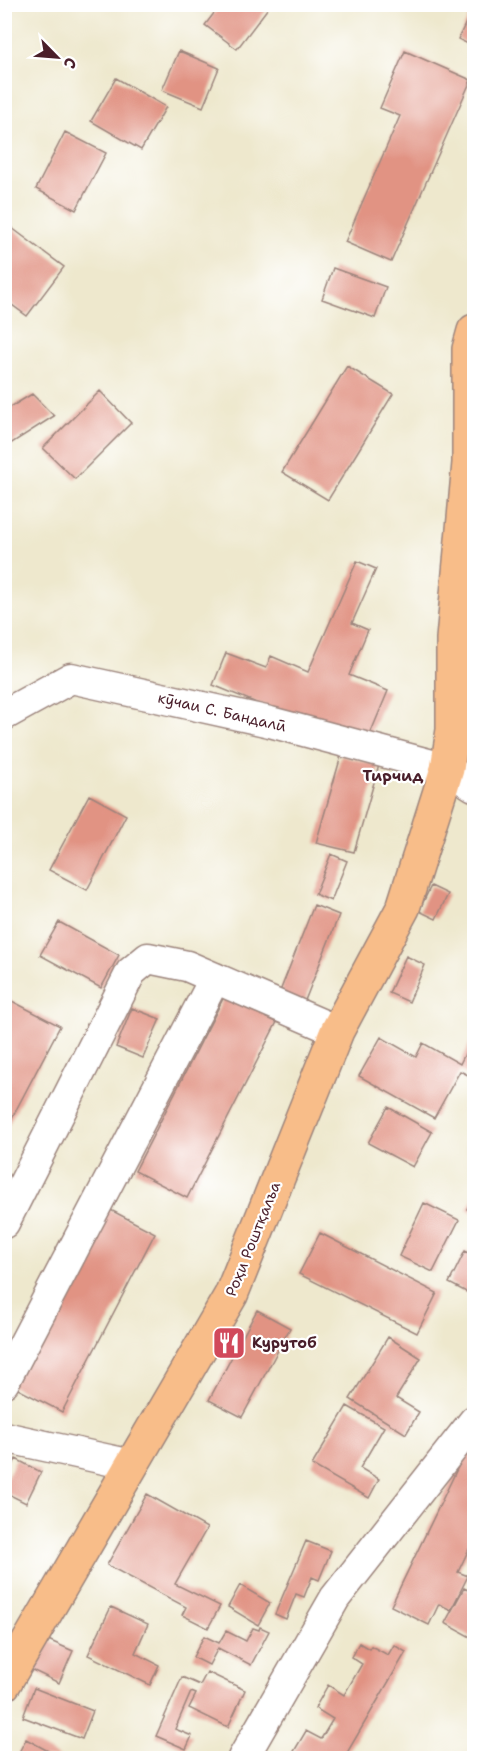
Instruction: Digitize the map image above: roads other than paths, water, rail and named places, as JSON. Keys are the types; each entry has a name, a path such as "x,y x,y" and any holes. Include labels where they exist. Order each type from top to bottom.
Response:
{"main road":[{"name":"Роҳи Роштқалъа","path":"4,1684 231,1295 337,1031 403,908 447,769 453,730 453,639 469,463 469,349 474,331"}],"street":[{"name":"кӯчаи С. Бандалӣ","path":"4,715 71,678 270,722 447,769 474,786"},
{"path":"4,1223 131,972 148,958 187,966 337,1031"},
{"path":"4,1382 215,978"},
{"path":"243,1758 335,1598 474,1421"},
{"path":"4,1437 132,1465"}],"place":[{"name":"Курутоб","path":"229,1343"}],"district":[{"name":"Тирчид","path":"393,775"}]}
